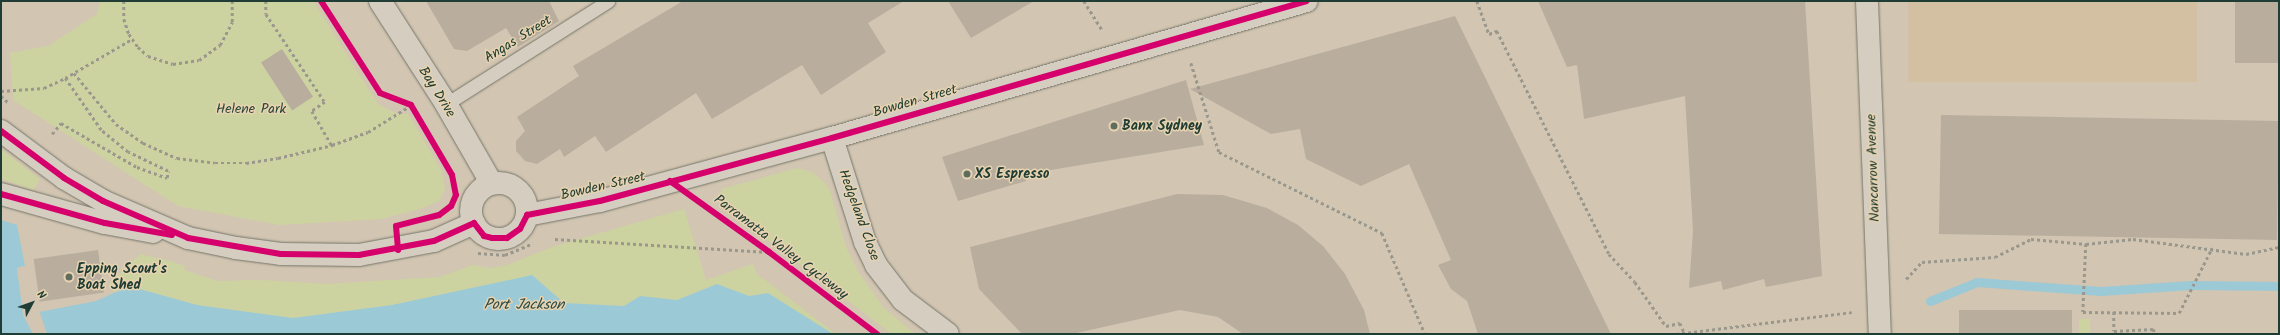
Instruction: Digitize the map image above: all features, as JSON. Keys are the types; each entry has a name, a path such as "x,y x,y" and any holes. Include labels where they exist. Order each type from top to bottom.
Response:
{"street":[{"name":"Bay Drive","path":"380,1 446,104 492,184"},
{"name":"Bowden Street","path":"527,215 600,201 832,138 1307,1"},
{"name":"Nancarrow Avenue","path":"1867,1 1880,334"},
{"path":"1,131 29,154 90,194 188,238"},
{"name":"Hedgeland Close","path":"832,138 865,242 876,265 903,300 948,334"},
{"path":"492,184 508,184 520,193 527,215 520,229 507,238 484,236 474,223 471,216 473,201 481,190 492,184"},
{"path":"1,194 105,224 281,254 359,256 434,241 474,223"}],"lane":[{"name":"Angas Street","path":"446,104 608,1"}],"path":[{"path":"124,1 124,20 132,39 148,56 160,62 173,64 199,60 211,54 228,34 232,22 232,1"},
{"path":"266,1 266,14 326,102 312,111 332,145"},
{"path":"1084,1 1118,55"},
{"path":"1477,1 1489,34 1497,31 1609,254 1635,282 1666,326 1680,323 1684,332"},
{"path":"1183,37 1219,152 1382,233 1425,334"},
{"path":"1,91 44,88 74,73 132,39"},
{"path":"74,73 116,124 144,143 177,158 246,163 307,152 368,132 397,114"},
{"path":"50,137 62,123 137,167 167,178 168,171 128,152 101,130 65,78"},
{"path":"1,96 13,106"},
{"path":"402,101 411,105 415,110"},
{"path":"1676,334 1684,332 1737,328 1878,309 1922,262 1995,257 2031,239 2086,244 2133,239 2212,248 2246,254 2279,247"},
{"path":"2086,244 2083,312 2179,313 2212,248"},
{"path":"715,249 769,252"},
{"path":"2114,312 2114,331 2154,329 2154,334"}],"shaded area":[{"path":"1908,1 2197,1 2197,82 1908,82"}],"green space":[{"name":"Helene Park","path":"100,1 313,1 378,104 397,114 408,114 441,170 445,188 439,201 420,209 382,219 279,225 178,206 13,100 10,53 48,46 97,14"},
{"path":"1,149 40,179 33,190 1,179"},
{"path":"797,168 812,172 825,183 830,191 846,247 859,273 884,308 915,334 892,334 775,246 717,200 722,189"},
{"path":"684,209 706,280 753,264 757,274 836,334 302,334 144,320 108,285 140,254 185,266 184,270 218,281 261,280 326,284 439,277 473,265 489,268 504,266 555,246"},
{"path":"2079,319 2090,319 2090,334 2079,334"}],"water":[{"name":"Port Jackson","path":"1,220 17,225 25,266 17,268 24,315 96,301 129,286 197,305 293,318 392,305 532,275 564,303 624,306 640,296 677,300 717,284 749,296 768,293 833,334 1,334"}],"pier":[{"path":"27,265 19,269 25,313 39,310 47,334 33,334 23,315 17,268"}],"building":[{"path":"426,1 549,1 559,21 518,47 506,28 467,51 454,49"},
{"path":"683,1 904,1 868,23 886,52 821,95 802,65 712,119 696,93 606,152 595,136 564,157 560,149 537,164 525,161 516,151 516,141 525,131 517,117 579,76 573,66"},
{"path":"948,1 1034,1 971,38"},
{"path":"1538,1 1805,1 1822,276 1766,287 1764,279 1723,290 1721,281 1689,288 1693,231 1685,96 1584,119 1577,65 1567,67"},
{"path":"2235,1 2279,1 2279,63 2235,63"},
{"path":"1455,16 1611,334 1478,334 1467,301 1451,289 1438,265 1451,260 1409,164 1361,186 1306,159 1300,129 1271,134 1190,89"},
{"path":"282,49 313,97 292,110 261,63"},
{"path":"1186,80 1204,145 1026,174 1026,181 958,201 942,157"},
{"path":"1941,115 2279,121 2277,240 1939,234"},
{"path":"1177,194 1223,195 1267,208 1298,225 1323,246 1345,274 1364,310 1370,334 1243,334 1218,317 1180,310 1072,334 1022,334 979,289 970,247"},
{"name":"Epping Scout's Boat Shed","path":"98,250 104,293 40,302 34,259"},
{"path":"1959,310 2072,310 2072,334 1959,334"}],"waterway":[{"path":"1930,301 1977,282 2101,291 2191,285 2279,286"}],"cycle path":[{"path":"321,1 380,93 411,105 452,175 456,195 451,206 439,215 396,226 398,250"},
{"path":"1,131 64,178 103,201 188,238 281,254 359,255 434,241 474,223 484,236 492,238 507,238 520,229 527,215 600,201 832,138 1307,1"},
{"name":"Parramatta Valley Cycleway","path":"670,181 769,252 877,334"},
{"path":"1,194 105,223 172,235"}],"place":[{"name":"Banx Sydney","path":"1114,126"},
{"name":"XS Espresso","path":"967,174"},
{"name":"Epping Scout's Boat Shed","path":"69,277"}]}
